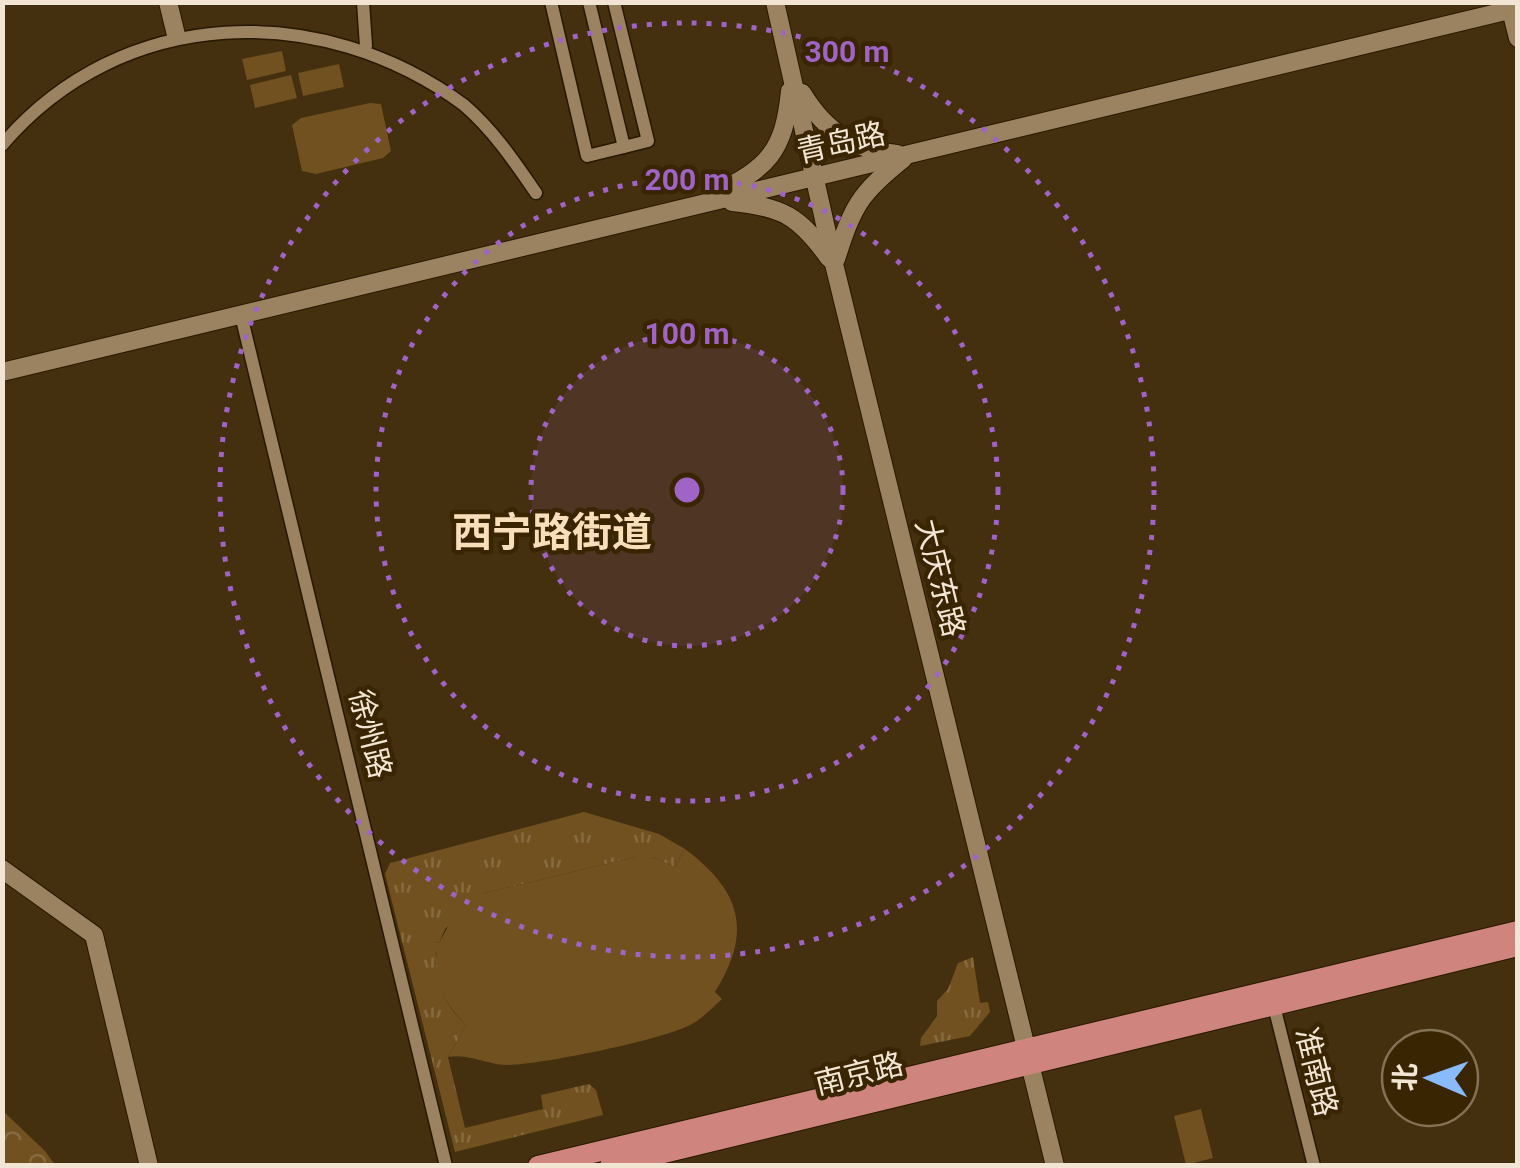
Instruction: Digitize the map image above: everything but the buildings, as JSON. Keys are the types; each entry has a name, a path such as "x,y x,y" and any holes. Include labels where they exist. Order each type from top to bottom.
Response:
{"main road":[{"path":"1271,998 1518,930"},
{"path":"1034,1052 1518,946"},
{"name":"南京路","path":"538,1166 1034,1052 1122,1042 1271,998"},
{"name":"南京路","path":"610,1166 1034,1052"}],"street":[{"path":"168,2 176,34"},
{"path":"363,2 366,46"},
{"path":"552,2 587,156 648,141 614,2"},
{"path":"589,2 624,147"},
{"name":"大庆东路","path":"774,2 834,264 1034,1052 1055,1166"},
{"path":"1512,6 1518,38"},
{"name":"青岛路","path":"2,372 817,178 1512,6"},
{"path":"2,145 26,118 97,63 128,49 176,34 244,24 289,26 338,35 426,76 464,104 500,141 536,192"},
{"path":"598,42 622,35"},
{"path":"792,74 816,118 834,134 880,152 907,156"},
{"path":"686,207 755,172 772,158 788,114 792,74"},
{"path":"834,264 854,206 867,188 907,156"},
{"path":"686,207 732,202 781,210 799,220 834,264"},
{"name":"徐州路","path":"241,315 446,1166"},
{"path":"2,869 94,934 150,1166"},
{"name":"准南路","path":"1271,998 1314,1166"}],"green space":[{"path":"282,51 286,71 247,80 242,59"},
{"path":"339,64 344,87 303,96 298,73"},
{"path":"291,75 297,98 255,108 250,85"},
{"path":"381,104 391,151 383,158 316,174 302,171 292,125 301,118"},
{"path":"584,812 659,834 685,849 675,867 652,857 635,857 485,893 445,929 439,943 434,942 445,996 466,1025 448,1057 465,1128 543,1109 541,1095 589,1084 596,1090 603,1115 455,1152 385,874 390,863"},
{"path":"685,849 719,880 735,913 734,950 715,992 722,999 707,1013 692,1024 656,1037 548,1060 509,1065 448,1057 466,1025 447,1001 438,974 437,953 431,951 455,914 485,893 635,857 652,857 675,867"},
{"path":"973,957 980,1003 988,1002 990,1012 970,1036 920,1046 921,1038 937,1016 937,1001 948,989 958,963"},
{"path":"1201,1109 1213,1158 1186,1165 1174,1116"},
{"path":"3,1111 45,1151 55,1165 3,1165"}],"district":[{"name":"西宁路街道","path":"552,532"}]}
